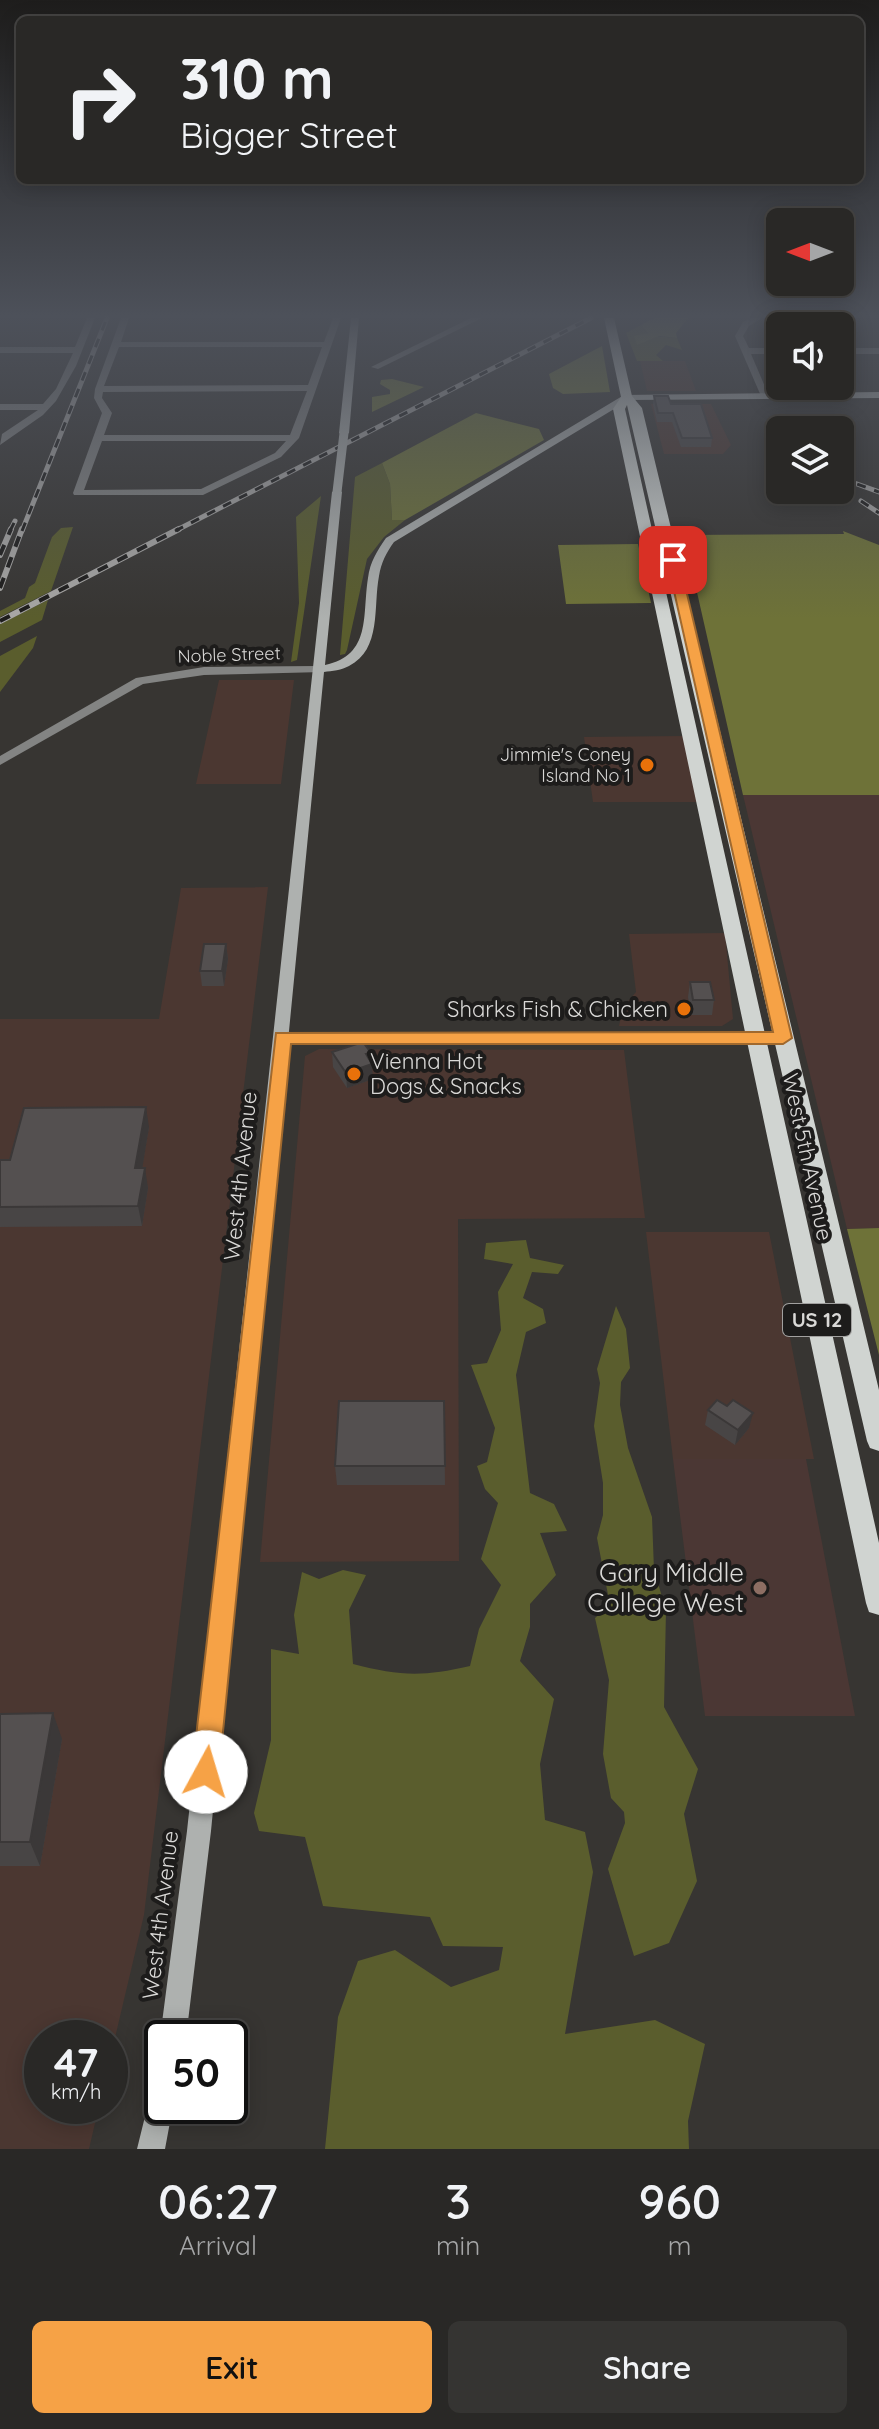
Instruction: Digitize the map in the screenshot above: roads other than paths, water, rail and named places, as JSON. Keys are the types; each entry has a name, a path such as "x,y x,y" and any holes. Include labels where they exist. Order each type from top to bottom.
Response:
{"main road":[{"name":"West 4th Avenue","path":"175,2020 201,1816 345,418"},
{"path":"319,670 344,667 356,658 367,631 379,554 397,534 591,418"},
{"name":"West 5th Avenue","path":"621,418 879,1603"},
{"name":"West 5th Avenue","path":"638,418 879,1441"},
{"path":"635,484 653,484"},
{"path":"662,607 684,607"},
{"path":"719,873 744,872"},
{"path":"151,2149 156,2124"}],"street":[{"path":"0,442 11,429 28,418"},
{"path":"105,418 78,493 203,492 278,455 294,438 301,418"},
{"path":"97,438 294,438"},
{"name":"Noble Street","path":"0,761 140,681 204,671 319,670"},
{"path":"282,1038 783,1038"}],"railway":[{"path":"22,531 67,418"},
{"path":"175,531 395,418"},
{"path":"854,483 879,492"},
{"path":"861,501 879,513"},
{"path":"11,529 15,521"},
{"path":"0,555 11,529"},
{"path":"0,588 22,529"},
{"path":"0,621 179,529"}],"place":[{"name":"Jimmie's Coney Island No 1","path":"647,765"},
{"name":"Sharks Fish & Chicken","path":"684,1009"},
{"name":"Vienna Hot Dogs & Snacks","path":"354,1074"},
{"name":"Gary Middle College West","path":"760,1588"}]}
